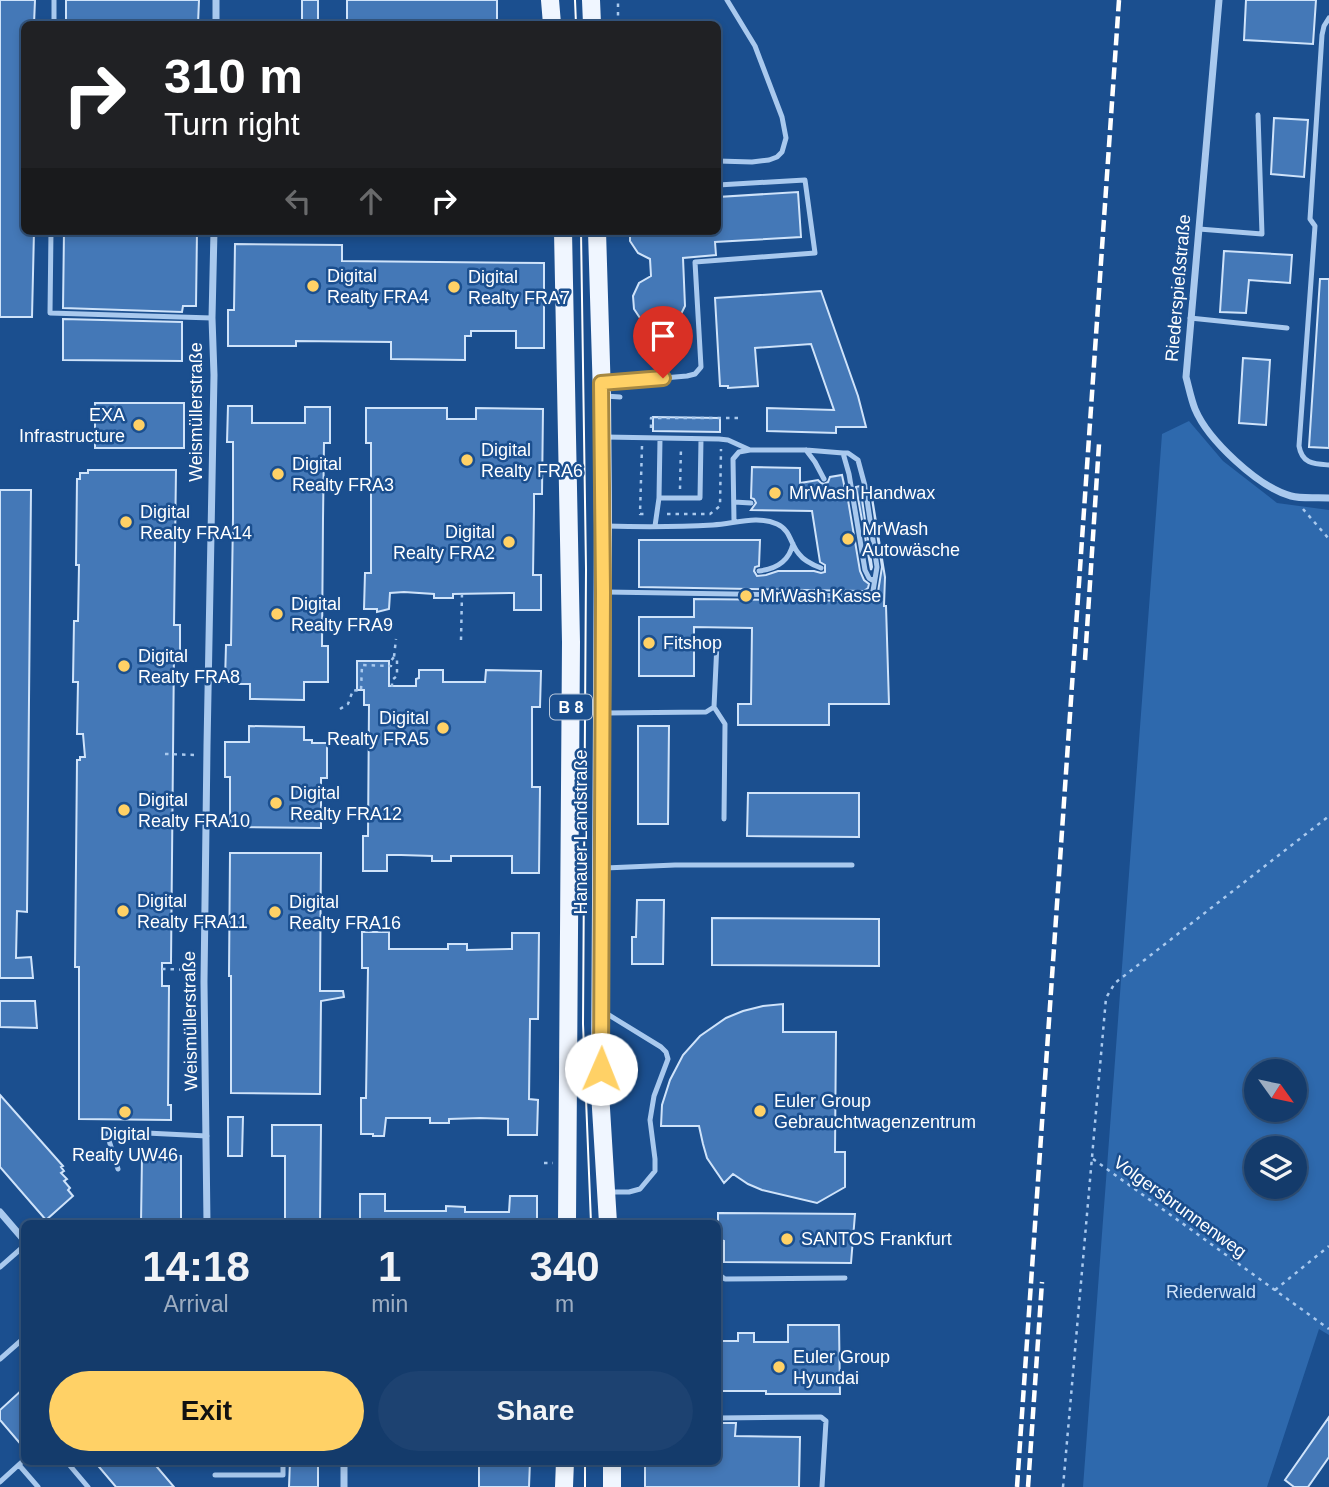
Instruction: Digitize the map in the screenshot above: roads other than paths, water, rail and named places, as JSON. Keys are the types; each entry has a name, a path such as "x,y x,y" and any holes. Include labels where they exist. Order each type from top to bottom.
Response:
{"main road":[{"path":"550,0 552,21"},
{"name":"Hanauer Landstraße","path":"563,235 571,669 567,1220"},
{"name":"Hanauer Landstraße","path":"597,235 608,392 602,436 600,1092 608,1220"},
{"path":"564,1487 565,1465"},
{"path":"611,1487 612,1465"}],"street":[{"path":"216,0 216,21"},
{"name":"Riederspießstraße","path":"1220,0 1186,377 1195,409 1205,427 1248,471 1291,496 1329,498"},
{"name":"Weismüllerstraße","path":"207,1220 205,971 214,235"},
{"path":"0,1212 21,1236"},
{"path":"344,1465 344,1487"},
{"path":"606,1465 611,1487"}],"lane":[{"path":"54,0 54,21"},
{"path":"721,162 769,160 778,157 786,138 782,117 755,46 727,0"},
{"path":"1329,18 1322,35 1310,219 1315,226 1299,446 1300,454 1311,464 1329,465"},
{"path":"1199,229 1262,234 1258,115"},
{"path":"608,392 695,374 701,368 695,262 816,253 805,180 721,185"},
{"path":"51,235 50,313 212,318"},
{"path":"1191,318 1287,328"},
{"path":"602,436 728,440 750,450"},
{"path":"655,526 659,498 660,439"},
{"path":"659,498 700,498 701,439"},
{"path":"806,450 824,479"},
{"path":"603,592 864,596 873,592 877,567 861,470 858,460 848,453 806,450 739,452 733,459 734,521"},
{"path":"843,453 865,570 874,581"},
{"path":"734,502 751,503"},
{"path":"603,526 717,525 741,520 776,524 788,532 801,557 821,568"},
{"path":"759,571 775,569 789,555 793,544"},
{"path":"717,643 714,707 724,724 724,818"},
{"path":"603,713 706,712 714,707"},
{"path":"602,869 675,864 852,865"},
{"path":"601,1010 661,1047 668,1059 654,1096 650,1120 655,1171 640,1189 606,1192"},
{"path":"118,1169 106,1131 207,1136"},
{"path":"0,1267 21,1249"},
{"path":"721,1276 725,1279 845,1278"},
{"path":"0,1359 21,1341"},
{"path":"721,1418 821,1418 826,1421 822,1487"},
{"path":"0,1482 21,1463"},
{"path":"24,1465 38,1487"},
{"path":"69,1465 88,1487"},
{"path":"215,1475 284,1475 283,1465"}],"tram line":[{"path":"575,0 576,21"},
{"path":"581,235 586,569 583,1024 591,1220"},
{"path":"585,1465 585,1487"}],"railway":[{"path":"1017,1487 1119,0"},
{"path":"1085,660 1099,444"},
{"path":"1028,1487 1042,1282"}],"place":[{"name":"Digital Realty FRA4","path":"313,286"},
{"name":"Digital Realty FRA7","path":"454,287"},
{"name":"EXA Infrastructure","path":"139,425"},
{"name":"Digital Realty FRA6","path":"467,460"},
{"name":"Digital Realty FRA3","path":"278,474"},
{"name":"MrWash Handwax","path":"775,493"},
{"name":"Digital Realty FRA14","path":"126,522"},
{"name":"MrWash Autowäsche","path":"848,539"},
{"name":"Digital Realty FRA2","path":"509,542"},
{"name":"MrWash Kasse","path":"746,596"},
{"name":"Digital Realty FRA9","path":"277,614"},
{"name":"Fitshop","path":"649,643"},
{"name":"Digital Realty FRA8","path":"124,666"},
{"name":"Digital Realty FRA5","path":"443,728"},
{"name":"Digital Realty FRA12","path":"276,803"},
{"name":"Digital Realty FRA10","path":"124,810"},
{"name":"Digital Realty FRA11","path":"123,911"},
{"name":"Digital Realty FRA16","path":"275,912"},
{"name":"Euler Group Gebrauchtwagenzentrum","path":"760,1111"},
{"name":"Digital Realty UW46","path":"125,1112"},
{"name":"SANTOS Frankfurt","path":"787,1239"},
{"name":"Euler Group Hyundai","path":"779,1367"}],"park label":[{"name":"Riederwald","path":"1211,1292"}]}
